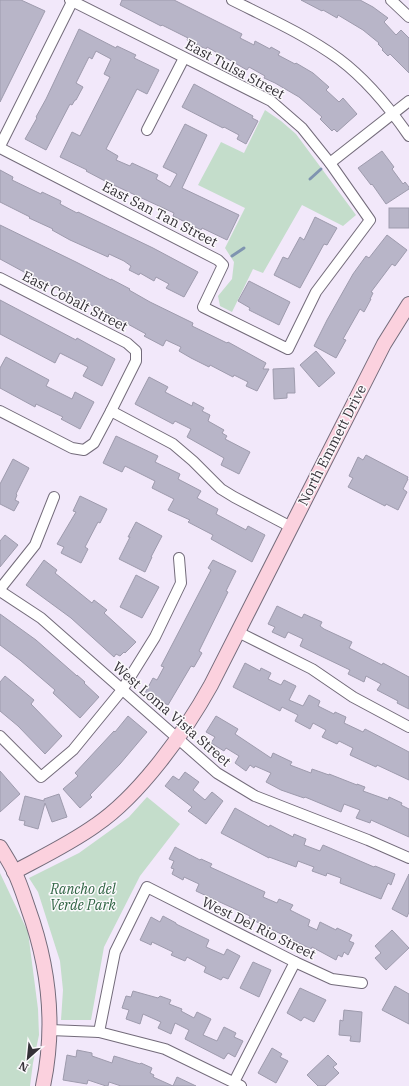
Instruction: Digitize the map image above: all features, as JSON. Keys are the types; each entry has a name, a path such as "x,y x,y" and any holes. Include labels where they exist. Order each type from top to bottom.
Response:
{"street":[{"path":"0,147 72,0"},
{"name":"East Tulsa Street","path":"72,0 271,101 302,128 330,163 370,220"},
{"path":"232,0 306,38 339,59 367,84 393,114 409,136"},
{"path":"391,0 409,17"},
{"path":"147,130 184,58"},
{"path":"330,163 409,101"},
{"name":"East San Tan Street","path":"0,147 218,260 224,265 203,307 288,349 316,292 370,220"},
{"name":"East Cobalt Street","path":"0,278 127,343 136,351 136,361 111,411"},
{"name":"North Emmett Drive","path":"14,872 72,840 120,806 139,786 177,738 201,702 384,344 409,304"},
{"path":"0,411 72,448 84,450 94,443 111,411 173,444 194,461 221,489 291,527"},
{"path":"0,590 35,545 54,497"},
{"path":"0,736 41,777 73,750 122,690 155,637 181,582 179,558"},
{"name":"West Loma Vista Street","path":"0,590 41,618 217,773 255,796 368,840 409,858"},
{"path":"238,632 312,669 353,697 409,727"},
{"path":"0,847 14,872 38,936 48,981 50,1030 43,1086"},
{"name":"West Del Rio Street","path":"99,1032 114,952 147,887 295,962 332,979 362,983"},
{"path":"50,1030 99,1032 165,1048 237,1084 295,962"}],"green space":[{"path":"265,110 296,134 356,215 343,226 302,205 263,273 253,269 232,312 220,306 218,296 232,279 234,262 225,248 245,208 198,185 221,142 244,153"},
{"name":"Rancho del Verde Park","path":"147,797 180,824 140,876 104,947 91,1020 61,1020 63,990 60,961 38,892 29,878 79,853 129,817"},
{"path":"0,873 28,932 38,1009 39,1035 30,1086 0,1086"}],"building":[{"path":"0,0 21,0 45,11 0,102"},
{"path":"122,0 174,0 242,34 240,38 254,45 255,41 270,49 271,47 280,52 278,55 313,73 329,87 326,90 339,102 343,98 357,114 337,132 334,129 332,131 320,119 322,117 299,97 264,78 265,76 249,67 247,70 207,47 206,49 187,40 188,38 120,5"},
{"path":"301,0 360,0 373,7 388,18 384,22 396,35 401,30 409,38 409,73 390,54 388,56 382,50 383,49 378,44 379,43 363,30 338,15 337,18"},
{"path":"79,29 116,48 117,46 136,55 134,58 159,70 147,94 137,89 106,149 118,156 116,160 130,166 132,163 158,175 156,179 170,187 177,174 163,167 185,124 207,135 182,188 239,215 227,240 202,228 201,230 173,216 174,213 105,181 86,171 87,170 60,157 72,132 80,136 110,77 104,74 111,59 96,51 92,59 89,57 76,83 83,87 76,100 72,105 70,104 46,150 25,139 37,118 36,117"},
{"path":"194,84 253,116 252,118 258,121 246,144 237,139 239,135 182,107"},
{"path":"382,151 394,167 392,169 403,184 405,182 409,187 409,189 386,204 372,184 371,185 358,168"},
{"path":"0,170 13,177 12,180 41,194 42,192 61,201 60,204 77,213 78,212 153,248 198,272 184,297 166,288 169,284 156,277 154,281 140,273 139,275 129,270 131,266 124,261 109,254 108,257 70,240 52,230 53,229 0,202"},
{"path":"389,208 409,208 409,228 389,228"},
{"path":"315,217 337,228 327,245 324,244 300,288 274,275 283,257 288,259 300,237 304,240"},
{"path":"0,225 111,279 150,302 193,323 192,326 227,343 228,342 266,363 263,369 269,369 257,391 246,386 248,382 234,375 233,377 210,365 209,367 191,358 179,351 181,347 166,340 163,346 144,336 146,334 115,317 0,259"},
{"path":"387,235 407,250 395,266 392,264 371,292 373,293 371,299 364,312 360,309 343,339 346,340 336,358 314,346 353,274 366,256 369,258"},
{"path":"249,281 290,302 279,325 249,310 250,308 238,301"},
{"path":"0,300 76,340 77,338 115,359 102,386 83,376 88,367 60,353 55,363 0,334"},
{"path":"316,351 335,373 319,387 300,365"},
{"path":"6,357 49,380 46,386 72,399 75,392 94,402 80,429 61,419 63,417 36,404 35,407 0,388 0,368"},
{"path":"294,368 295,393 287,393 287,398 274,399 273,369"},
{"path":"149,377 168,387 165,392 192,406 193,402 204,408 202,411 210,415 208,421 224,430 222,433 227,436 225,439 250,452 239,474 221,465 224,458 187,437 191,429 175,421 173,424 135,404"},
{"path":"116,436 158,456 155,462 180,474 178,479 201,491 197,498 218,509 216,514 246,530 248,526 265,535 252,562 211,539 213,535 188,522 190,520 168,510 174,499 152,488 155,481 125,466 122,472 103,463"},
{"path":"366,455 408,477 403,489 407,492 398,510 386,504 385,506 348,487 353,478 349,476 358,457 363,460"},
{"path":"13,459 29,468 16,494 15,500 19,502 14,511 0,504 0,484"},
{"path":"80,496 107,509 100,523 98,522 85,547 88,549 81,563 61,553 64,547 57,544 76,512 73,511"},
{"path":"136,522 162,536 145,572 119,559"},
{"path":"5,535 18,545 0,567 0,541"},
{"path":"44,560 57,570 55,573 92,603 94,600 107,610 104,613 136,642 125,653 124,652 120,656 116,654 114,657 71,618 26,585"},
{"path":"213,560 236,571 226,591 228,592 199,651 202,653 194,667 191,666 168,705 145,693 153,678 157,680 164,667 161,666 211,570 208,568"},
{"path":"136,575 159,587 142,618 120,607"},
{"path":"277,606 302,618 304,614 322,622 320,626 324,629 352,642 349,648 382,665 383,663 409,677 409,709 397,703 398,701 377,690 381,684 366,676 364,682 348,674 350,670 300,646 303,639 288,632 285,638 272,632 275,627 268,624"},
{"path":"0,614 36,640 85,682 84,683 99,697 80,718 53,693 55,690 0,645"},
{"path":"245,663 260,671 261,668 271,673 268,679 281,685 284,680 296,686 289,700 303,706 309,695 320,701 318,706 334,714 335,712 346,717 344,723 363,732 365,729 409,752 409,780 377,765 376,767 350,755 353,748 339,741 337,744 322,737 326,730 313,723 310,729 295,721 298,715 282,707 280,711 233,687"},
{"path":"5,676 34,700 31,704 62,736 45,754 18,726 0,711 0,682"},
{"path":"128,716 147,732 120,764 90,795 92,797 80,808 63,789 78,776 75,773 114,731 115,732"},
{"path":"216,716 238,729 235,734 271,758 273,753 292,762 290,765 311,773 312,769 329,774 365,787 363,791 388,800 389,797 402,803 401,805 409,809 409,837 371,820 370,823 356,818 360,810 344,804 341,812 305,797 304,798 281,790 266,782 271,773 255,766 254,768 250,765 246,771 235,763 239,756 226,748 224,751 211,743 215,737 206,732"},
{"path":"0,771 20,794 0,812"},
{"path":"185,772 199,782 193,790 205,800 212,792 223,801 206,824 188,811 192,807 165,786 173,776 179,780"},
{"path":"59,794 67,817 52,822 45,803 38,829 24,825 25,821 19,820 25,796 44,801 44,799"},
{"path":"235,808 269,827 270,825 293,837 294,834 306,839 304,845 320,851 323,845 374,867 375,866 395,874 391,885 388,883 381,899 340,883 341,878 327,873 326,876 312,871 314,867 298,861 296,867 269,858 221,833"},
{"path":"175,847 200,860 201,859 212,864 210,867 265,892 263,897 277,903 279,899 293,905 290,910 310,920 308,926 317,930 320,922 336,930 337,928 352,935 349,941 354,943 348,955 344,952 342,957 338,955 336,960 312,947 311,949 249,918 250,916 196,891 199,884 184,877 183,880 172,874 174,869 171,868 174,861 169,859"},
{"path":"409,874 409,912 407,917 392,909"},
{"path":"163,916 209,940 206,947 224,955 227,949 240,956 228,979 223,977 221,980 204,972 206,967 187,957 185,961 171,955 173,952 152,942 151,945 140,940 151,917 160,922"},
{"path":"392,930 409,948 386,970 375,958 381,953 375,946"},
{"path":"253,962 271,970 259,997 240,988"},
{"path":"395,986 409,994 409,1024 382,1010"},
{"path":"300,988 326,1000 314,1022 304,1017 301,1021 287,1013"},
{"path":"133,991 158,998 160,996 171,1000 169,1004 182,1009 181,1011 194,1018 197,1012 211,1019 203,1035 217,1041 224,1027 236,1033 234,1037 243,1041 235,1057 228,1053 224,1059 185,1039 189,1030 175,1023 171,1034 158,1028 161,1022 143,1014 140,1024 126,1019 129,1010 122,1008 126,996 131,997"},
{"path":"344,1010 362,1012 360,1042 350,1041 351,1036 339,1035 340,1020 343,1021"},
{"path":"272,1048 282,1054 280,1057 288,1061 276,1083 258,1073"},
{"path":"77,1050 92,1053 92,1056 112,1063 114,1056 140,1064 141,1063 152,1068 150,1073 154,1075 153,1077 173,1086 121,1086 109,1082 108,1086 106,1086 88,1080 87,1084 63,1080 67,1055 76,1057"},
{"path":"328,1055 337,1064 333,1067 339,1073 325,1086 318,1086 307,1075"},
{"path":"177,1077 196,1086 173,1086"}],"waterway":[{"path":"310,179 321,169"},
{"path":"232,256 244,248"}]}
